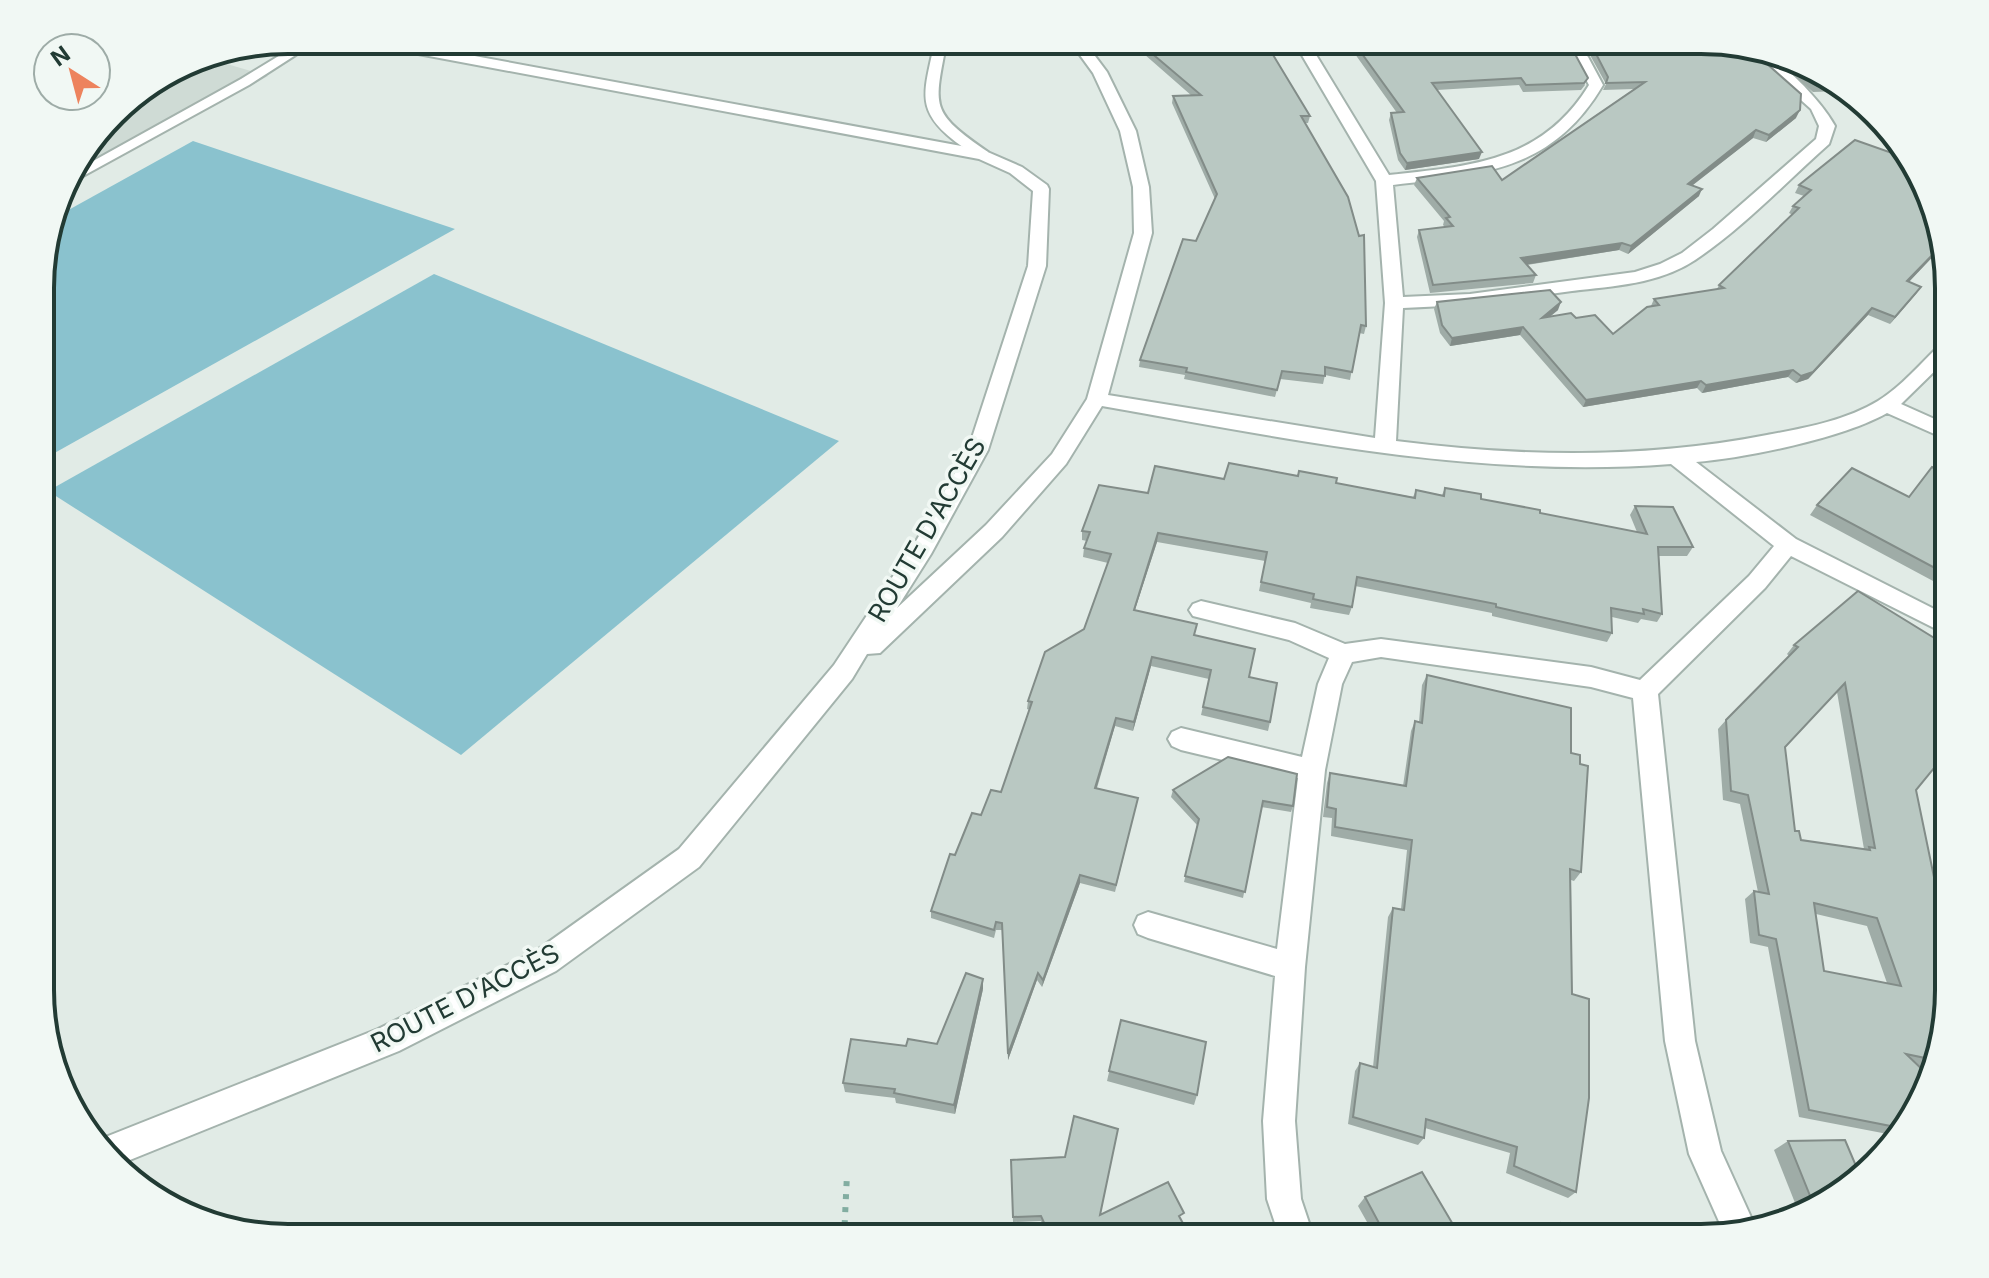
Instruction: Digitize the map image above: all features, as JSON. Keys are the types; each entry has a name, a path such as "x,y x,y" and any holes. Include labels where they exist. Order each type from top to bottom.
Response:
{"street":[{"name":"ROUTE D'ACCÈS","path":"117,1149 388,1040 546,961 689,858 843,672 923,548 978,450 1037,266 1041,189 1016,170 983,155 440,54"},
{"path":"843,672 994,531 1059,459 1097,399 1143,233 1141,187 1128,131 1100,72 1086,54"},
{"path":"1308,54 1384,181 1394,303 1385,446"},
{"path":"1384,181 1503,164 1553,136 1587,105 1596,85 1578,54"},
{"path":"1394,303 1470,300 1637,277 1688,257 1823,141 1827,126 1817,107 1768,64"},
{"path":"1097,399 1385,446 1560,463 1678,459 1747,449 1838,426 1886,405 1934,361"},
{"path":"1886,405 1934,427"},
{"path":"1678,459 1788,545 1934,619"},
{"path":"1645,691 1757,582 1788,545"},
{"path":"1201,610 1295,632 1343,654 1381,648 1591,677 1645,691"},
{"path":"1292,1223 1284,1199 1279,1121 1290,967 1312,770 1330,684 1343,654"},
{"path":"1645,691 1680,1041 1705,1154 1736,1221"},
{"path":"1181,739 1312,770"},
{"path":"1148,925 1290,967"}],"lane":[{"path":"86,171 290,54"},
{"path":"938,54 929,105 937,122 983,155"}],"path":[{"path":"845,1224 847,1174"}],"shaded area":[{"path":"224,63 268,76 82,178 112,134 146,102 171,85"}],"water":[{"path":"193,141 455,229 54,453 54,288 56,257 68,210"},
{"path":"434,274 839,441 461,755 54,495 54,488"}],"building":[{"path":"1153,54 1272,54 1310,116 1301,116 1348,197 1359,236 1364,235 1366,326 1361,325 1352,372 1325,367 1325,376 1282,371 1277,390 1140,360 1183,239 1196,241 1217,194 1173,96 1201,95"},
{"path":"1362,54 1575,54 1588,78 1584,83 1526,85 1521,78 1432,83 1482,152 1407,163 1400,153 1391,113 1404,112"},
{"path":"1596,54 1732,56 1766,63 1801,94 1800,110 1769,135 1756,130 1688,184 1702,189 1631,246 1622,243 1521,258 1536,275 1433,285 1419,230 1453,226 1446,218 1450,217 1417,178 1492,166 1502,180 1645,82 1606,83 1608,77"},
{"path":"1855,140 1892,153 1923,213 1932,255 1907,281 1921,287 1895,317 1872,308 1813,372 1801,376 1793,370 1706,385 1701,381 1586,400 1523,327 1452,338 1442,325 1437,302 1550,290 1561,302 1542,318 1571,313 1576,318 1595,315 1613,334 1647,307 1659,305 1654,299 1724,288 1719,285 1799,208 1793,206 1811,190 1799,185"},
{"path":"1229,463 1298,476 1299,471 1337,478 1336,483 1415,498 1416,490 1444,496 1445,488 1481,494 1481,499 1647,534 1635,506 1673,507 1693,547 1658,547 1662,614 1643,609 1644,614 1611,608 1612,633 1496,607 1496,604 1357,577 1352,607 1313,599 1314,594 1261,582 1267,552 1158,533 1134,610 1197,624 1194,635 1255,649 1249,677 1277,683 1270,722 1203,707 1211,670 1152,657 1134,722 1116,718 1095,788 1138,798 1116,885 1080,875 1043,980 1038,973 1008,1054 1002,923 996,922 994,930 931,911 950,854 955,855 972,813 981,815 991,790 1001,792 1032,702 1028,701 1045,652 1084,629 1111,554 1084,548 1090,532 1082,531 1099,485 1148,493 1155,466 1224,479"},
{"path":"1852,468 1909,497 1934,468 1934,568 1817,505"},
{"path":"1858,591 1934,638 1934,768 1916,790 1934,877 1934,1005 1925,1058 1906,1054 1921,1069 1891,1126 1809,1110 1776,939 1759,935 1754,891 1769,894 1748,795 1731,791 1726,720 1798,647 1794,645","holes":["1845,683 1875,848 1869,847 1870,850 1801,840 1799,831 1795,831 1785,747","1814,903 1877,918 1901,986 1824,971"]},
{"path":"1427,675 1571,708 1571,753 1580,755 1580,764 1588,766 1581,872 1570,869 1572,994 1589,999 1589,1098 1576,1192 1514,1166 1517,1147 1426,1119 1424,1138 1353,1117 1360,1063 1377,1068 1393,908 1404,910 1412,840 1335,827 1336,809 1327,807 1330,773 1406,786 1415,721 1422,723"},
{"path":"1228,757 1297,774 1293,806 1263,801 1245,892 1185,876 1199,819 1173,790"},
{"path":"966,973 983,979 954,1105 894,1093 895,1089 843,1083 851,1039 906,1046 908,1039 937,1044"},
{"path":"1121,1020 1206,1042 1197,1095 1109,1071"},
{"path":"1074,1116 1118,1129 1100,1215 1168,1182 1184,1213 1179,1216 1183,1223 1044,1223 1041,1216 1013,1217 1011,1160 1065,1157"},
{"path":"1845,1140 1856,1165 1810,1197 1788,1141"},
{"path":"1422,1172 1452,1223 1379,1223 1365,1197"}]}
